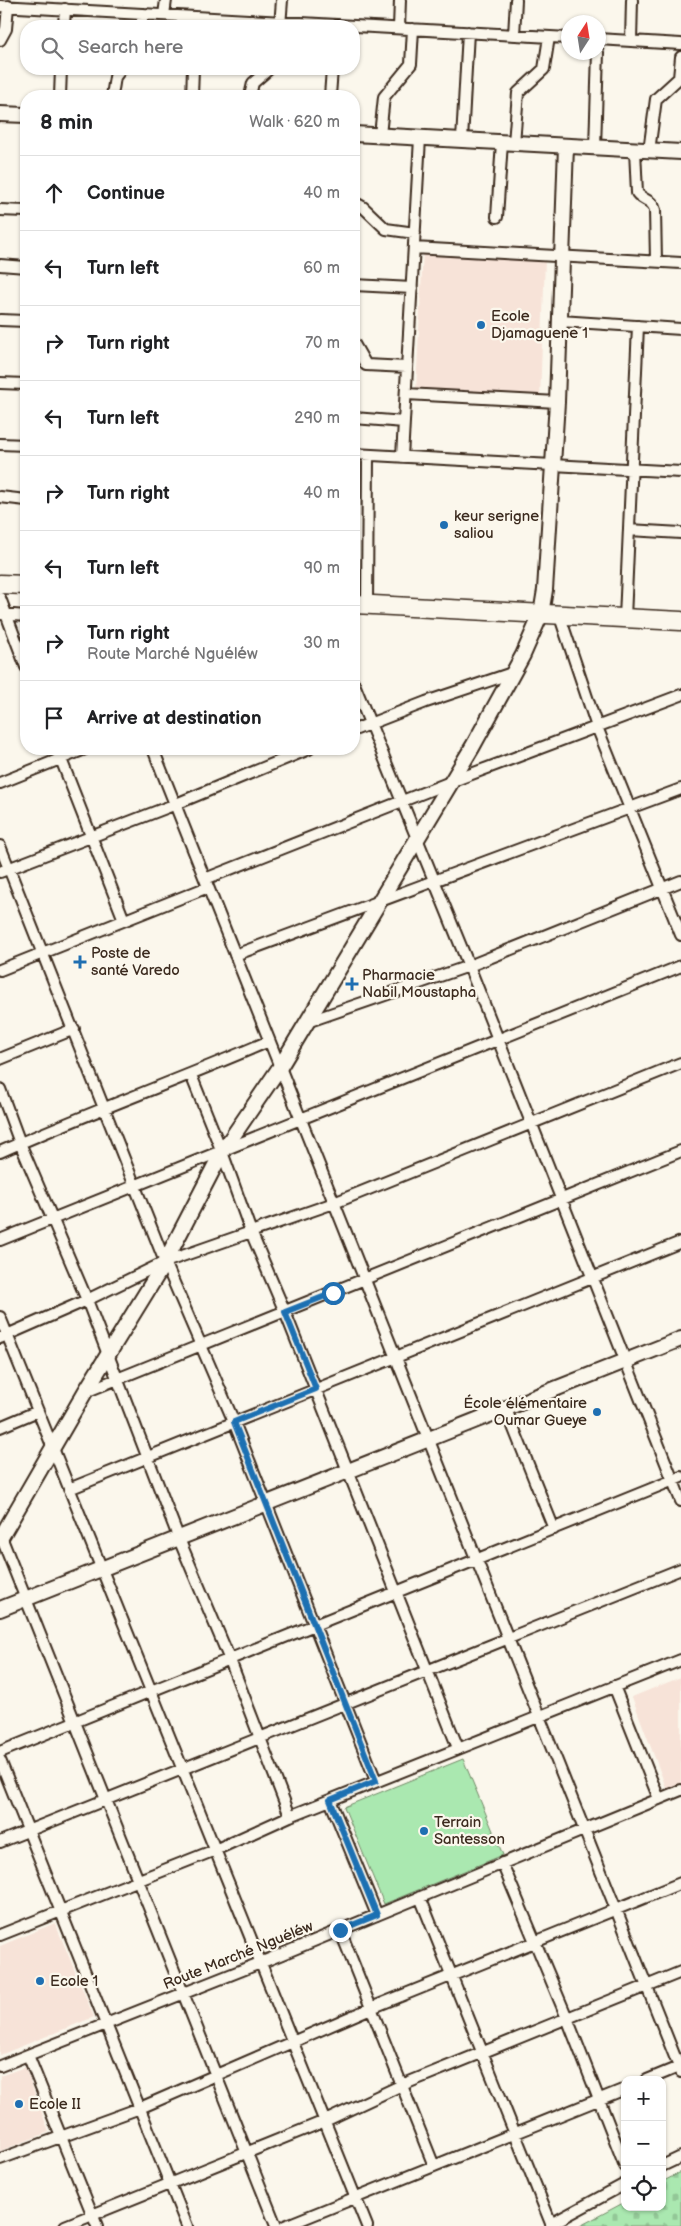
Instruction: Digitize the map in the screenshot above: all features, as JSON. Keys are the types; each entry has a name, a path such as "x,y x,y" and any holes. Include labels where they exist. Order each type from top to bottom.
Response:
{"highway":[{"path":"0,584 20,585"},
{"path":"360,604 681,621"}],"main road":[{"path":"0,114 20,115"},
{"path":"360,134 681,152"},
{"path":"0,1536 165,1262 222,1152 280,1067 453,781 514,672 550,614 545,590 557,402 566,146"},
{"path":"0,1609 681,1339"}],"street":[{"path":"164,15 166,0"},
{"path":"281,20 282,0"},
{"path":"399,28 400,0"},
{"path":"514,35 516,0"},
{"path":"631,41 632,0"},
{"path":"0,40 6,29 4,6 51,4 65,10 164,15 190,20"},
{"path":"64,20 65,10"},
{"path":"142,20 143,14"},
{"path":"360,26 561,38"},
{"path":"380,136 384,96 412,64 413,29"},
{"path":"462,140 468,32"},
{"path":"497,217 508,143 518,93 544,69 549,37"},
{"path":"606,39 681,44"},
{"path":"656,261 654,205 637,193 642,150 656,100 679,78 681,57"},
{"path":"595,148 598,60"},
{"path":"60,90 61,75"},
{"path":"113,90 116,75"},
{"path":"192,90 193,75"},
{"path":"251,90 253,83 262,75"},
{"path":"330,90 332,75"},
{"path":"402,457 420,138"},
{"path":"360,205 386,229 415,234"},
{"path":"0,210 20,211"},
{"path":"414,248 681,263"},
{"path":"0,265 20,267"},
{"path":"360,285 412,288"},
{"path":"0,320 20,321"},
{"path":"560,321 681,328"},
{"path":"625,618 638,326"},
{"path":"360,354 366,365 407,367"},
{"path":"0,383 20,384"},
{"path":"406,394 557,402"},
{"path":"360,418 404,422"},
{"path":"0,444 20,445"},
{"path":"360,454 681,472"},
{"path":"360,604 368,455"},
{"path":"0,497 20,499"},
{"path":"629,530 681,533"},
{"path":"0,598 3,614 20,653"},
{"path":"3,614 20,615"},
{"path":"550,614 681,935"},
{"path":"360,728 514,672"},
{"path":"0,970 124,920 206,883 453,781 681,695"},
{"path":"360,700 498,1040 625,1361 677,1479 681,1501"},
{"path":"0,783 57,755"},
{"path":"59,755 124,920"},
{"path":"156,755 680,2069 660,2076"},
{"path":"5,870 176,804 294,755"},
{"path":"235,956 380,900 681,789"},
{"path":"0,846 5,870 44,953 165,1262 234,1422 376,1781"},
{"path":"307,1022 468,966 681,881"},
{"path":"0,1240 681,966"},
{"path":"0,1059 74,1029"},
{"path":"0,1152 105,1108 191,1075 269,1041"},
{"path":"4,1336 87,1300 165,1262 334,1203 681,1063"},
{"path":"191,1075 251,1232 316,1389 458,1748"},
{"path":"0,1090 20,1143 87,1300 116,1380 179,1539 230,1660 290,1816"},
{"path":"85,1392 681,1151"},
{"path":"69,1489 681,1242"},
{"path":"0,1317 4,1336 38,1412 367,2226"},
{"path":"506,1409 554,1529"},
{"path":"0,1427 38,1412"},
{"path":"0,1752 76,1723 677,1479"},
{"path":"0,1536 183,1994 217,2074 276,2226"},
{"path":"0,1842 681,1569"},
{"path":"0,1935 214,1850 376,1781 681,1660"},
{"path":"614,1686 659,1799"},
{"path":"0,1760 187,2226"},
{"name":"Route Marché Nguéléw","path":"0,2066 260,1963 681,1790"},
{"path":"330,1800 377,1915"},
{"path":"502,1863 567,2018 621,2156"},
{"path":"0,2159 140,2108 371,2008 681,1883"},
{"path":"420,1897 453,1975 551,2225 621,2186"},
{"path":"340,1930 434,2166"},
{"path":"65,2226 324,2121 402,2085 681,1972"},
{"path":"28,2055 96,2226"},
{"path":"285,2226 621,2091"},
{"path":"666,2164 681,2157"}],"shaded area":[{"name":"Ecole Djamaguene 1","path":"423,250 545,259 540,399 416,391"},
{"path":"681,1677 681,1784 667,1790 632,1697"},
{"name":"Ecole 1","path":"55,1923 94,2017 0,2055 0,1946"},
{"name":"Ecole II","path":"25,2067 49,2132 0,2151 0,2076"}],"green space":[{"name":"Terrain Santesson","path":"463,1759 503,1855 384,1904 344,1807"},
{"path":"681,2172 681,2226 580,2226 621,2204 621,2211 666,2211 666,2180"}],"place":[{"name":"Ecole Djamaguene 1","path":"481,325"},
{"name":"keur serigne saliou","path":"444,525"},
{"name":"Poste de santé Varedo","path":"80,962"},
{"name":"Pharmacie Nabil Moustapha","path":"352,984"},
{"name":"École élémentaire Oumar Gueye","path":"597,1412"},
{"name":"Terrain Santesson","path":"424,1831"},
{"name":"Ecole 1","path":"40,1981"},
{"name":"Ecole II","path":"19,2104"}],"route":[{"path":"333,1293 285,1312 316,1389 234,1422 376,1781 330,1800 377,1915 340,1930"}]}
